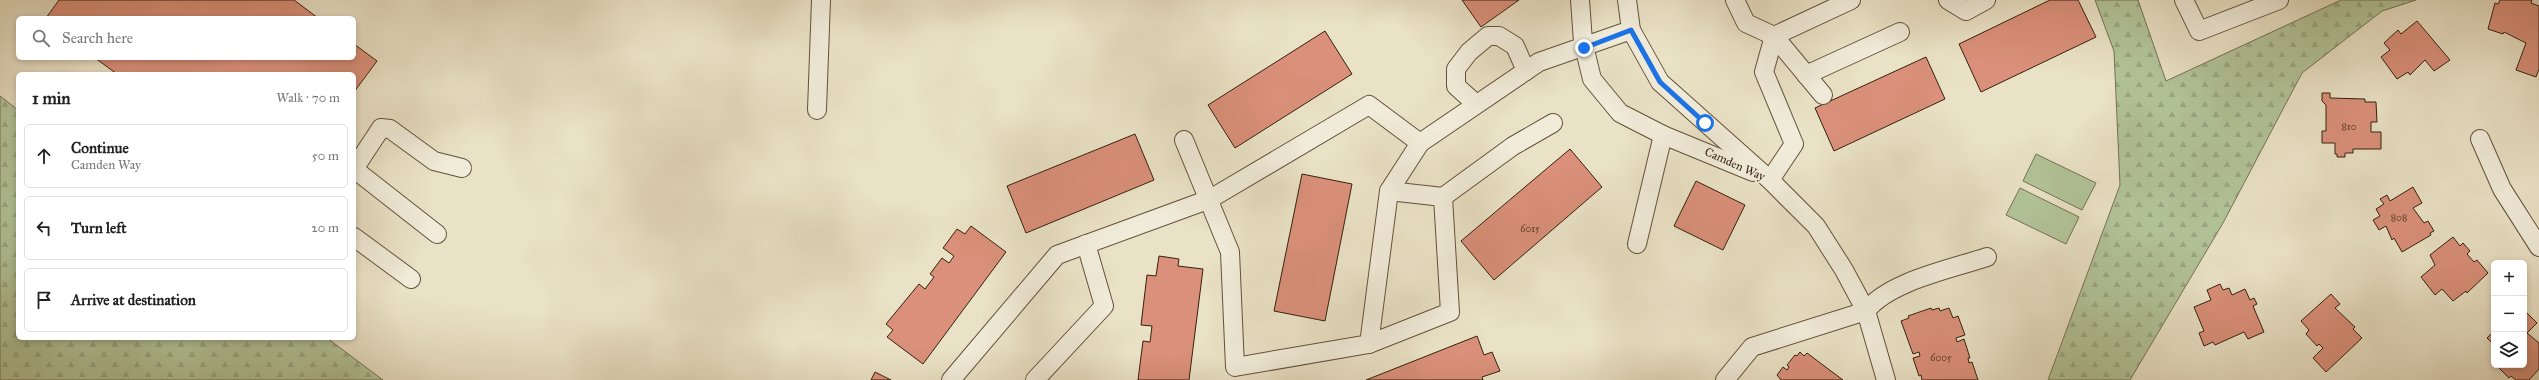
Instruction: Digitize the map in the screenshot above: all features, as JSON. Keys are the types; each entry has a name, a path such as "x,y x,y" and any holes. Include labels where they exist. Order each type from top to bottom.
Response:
{"street":[{"path":"817,110 821,0"},
{"name":"Camden Way","path":"1580,0 1584,48 1592,79 1620,114 1664,135 1770,180"},
{"name":"Camden Way","path":"1627,0 1631,30 1660,82 1770,180"},
{"path":"1735,0 1746,23 1774,36 1823,95"},
{"path":"1851,0 1774,36 1764,72 1794,144 1770,180 1816,226 1844,270 1866,311 1886,380"},
{"path":"1948,0 1966,11 1986,0"},
{"path":"2184,0 2199,31 2280,0"},
{"path":"1369,344 1389,191 1420,143 1539,62 1584,48 1631,30"},
{"path":"1806,75 1900,32"},
{"path":"1476,104 1456,86 1456,69 1469,52 1488,36 1499,36 1515,46 1526,71"},
{"path":"951,380 1057,255 1210,199 1369,105 1420,143"},
{"path":"1389,191 1443,197 1513,146 1553,123"},
{"path":"356,166 381,128 390,129 434,161 462,168"},
{"path":"1637,244 1664,135"},
{"path":"2480,139 2502,189 2539,246"},
{"path":"1184,140 1210,199 1230,252 1233,373 1369,344 1450,312 1443,197"},
{"path":"356,171 437,234"},
{"path":"356,238 411,279"},
{"path":"1035,380 1104,306 1086,244"},
{"path":"1725,380 1752,347 1866,311 1874,300 1887,292 1987,256"}],"green space":[{"path":"2095,0 2138,0 2166,81 2341,0 2416,0 2382,11 2302,73 2223,223 2130,380 2048,380 2120,185 2114,51"},
{"path":"0,96 16,108 16,340 330,340 383,380 0,380"},
{"path":"2036,154 2096,183 2082,210 2023,181"},
{"path":"2020,188 2079,217 2066,244 2006,215"}],"building":[{"path":"59,0 294,0 315,16 47,16"},
{"path":"1462,0 1519,0 1481,27"},
{"path":"2050,0 2078,0 2096,37 1981,92 1959,44"},
{"path":"2500,0 2532,0 2531,3 2539,6 2539,69 2536,77 2516,70 2526,43 2504,32 2503,34 2488,29 2495,3 2498,4"},
{"path":"2417,21 2450,60 2434,71 2425,60 2410,75 2408,72 2397,79 2381,57 2390,50 2384,43 2398,30 2401,34"},
{"path":"1325,31 1352,74 1235,148 1208,105"},
{"path":"356,45 377,61 356,89 356,72 114,72 98,60 356,60"},
{"path":"1926,57 1945,99 1834,151 1815,108"},
{"path":"2322,93 2330,93 2330,98 2365,99 2365,102 2376,102 2377,122 2371,122 2371,132 2381,132 2381,149 2353,149 2353,153 2345,153 2345,157 2337,157 2337,154 2335,154 2335,143 2322,143 2322,131 2326,131 2326,105 2322,101"},
{"path":"1135,134 1154,180 1026,233 1007,186"},
{"path":"1570,149 1602,187 1494,280 1461,241"},
{"path":"1302,174 1352,184 1325,321 1274,311"},
{"path":"1696,181 1745,205 1723,250 1674,226"},
{"path":"2413,187 2422,203 2413,208 2424,223 2428,221 2434,231 2430,233 2431,235 2402,252 2394,238 2392,240 2386,226 2379,230 2373,220 2380,216 2376,209 2384,204 2380,199 2387,195 2390,201"},
{"path":"971,226 1006,252 923,364 887,337 893,330 886,324 919,284 925,289 934,277 930,274 942,258 949,263 954,256 943,248 957,229 965,234"},
{"path":"2453,237 2460,246 2463,243 2470,251 2467,254 2474,262 2477,260 2488,273 2467,293 2466,291 2453,301 2442,289 2435,295 2421,277 2435,265 2430,255"},
{"path":"1159,256 1179,259 1178,266 1203,269 1189,380 1138,380 1143,341 1150,342 1152,326 1141,325 1147,275 1156,276"},
{"path":"2220,284 2223,290 2229,288 2232,295 2245,289 2250,300 2254,298 2257,304 2253,306 2264,332 2248,339 2244,332 2215,345 2213,342 2204,346 2199,333 2204,331 2194,307 2211,300 2207,290"},
{"path":"2331,294 2340,304 2335,308 2355,327 2353,329 2362,338 2326,372 2313,358 2323,348 2319,344 2317,346 2306,334 2309,330 2301,321"},
{"path":"1931,308 1932,310 1939,308 1940,311 1949,308 1953,318 1958,316 1965,335 1956,338 1957,342 1964,339 1970,358 1968,358 1969,363 1972,362 1978,380 1922,380 1921,375 1919,376 1913,358 1920,356 1919,352 1913,354 1901,321 1909,318 1908,316"},
{"path":"2527,313 2537,323 2527,333"},
{"path":"2527,333 2539,343 2539,369 2529,380 2516,380 2511,376 2509,378 2499,368 2527,368"},
{"path":"2491,334 2491,342 2487,338"},
{"path":"1477,336 1484,355 1492,352 1500,371 1482,377 1483,380 1366,380"},
{"path":"1800,352 1804,356 1807,353 1843,380 1781,380 1777,375 1783,367 1787,370 1789,367 1787,365 1795,355 1797,356"},
{"path":"875,372 891,380 871,380"}],"route":[{"path":"1584,48 1631,30 1660,82 1705,123"}]}
